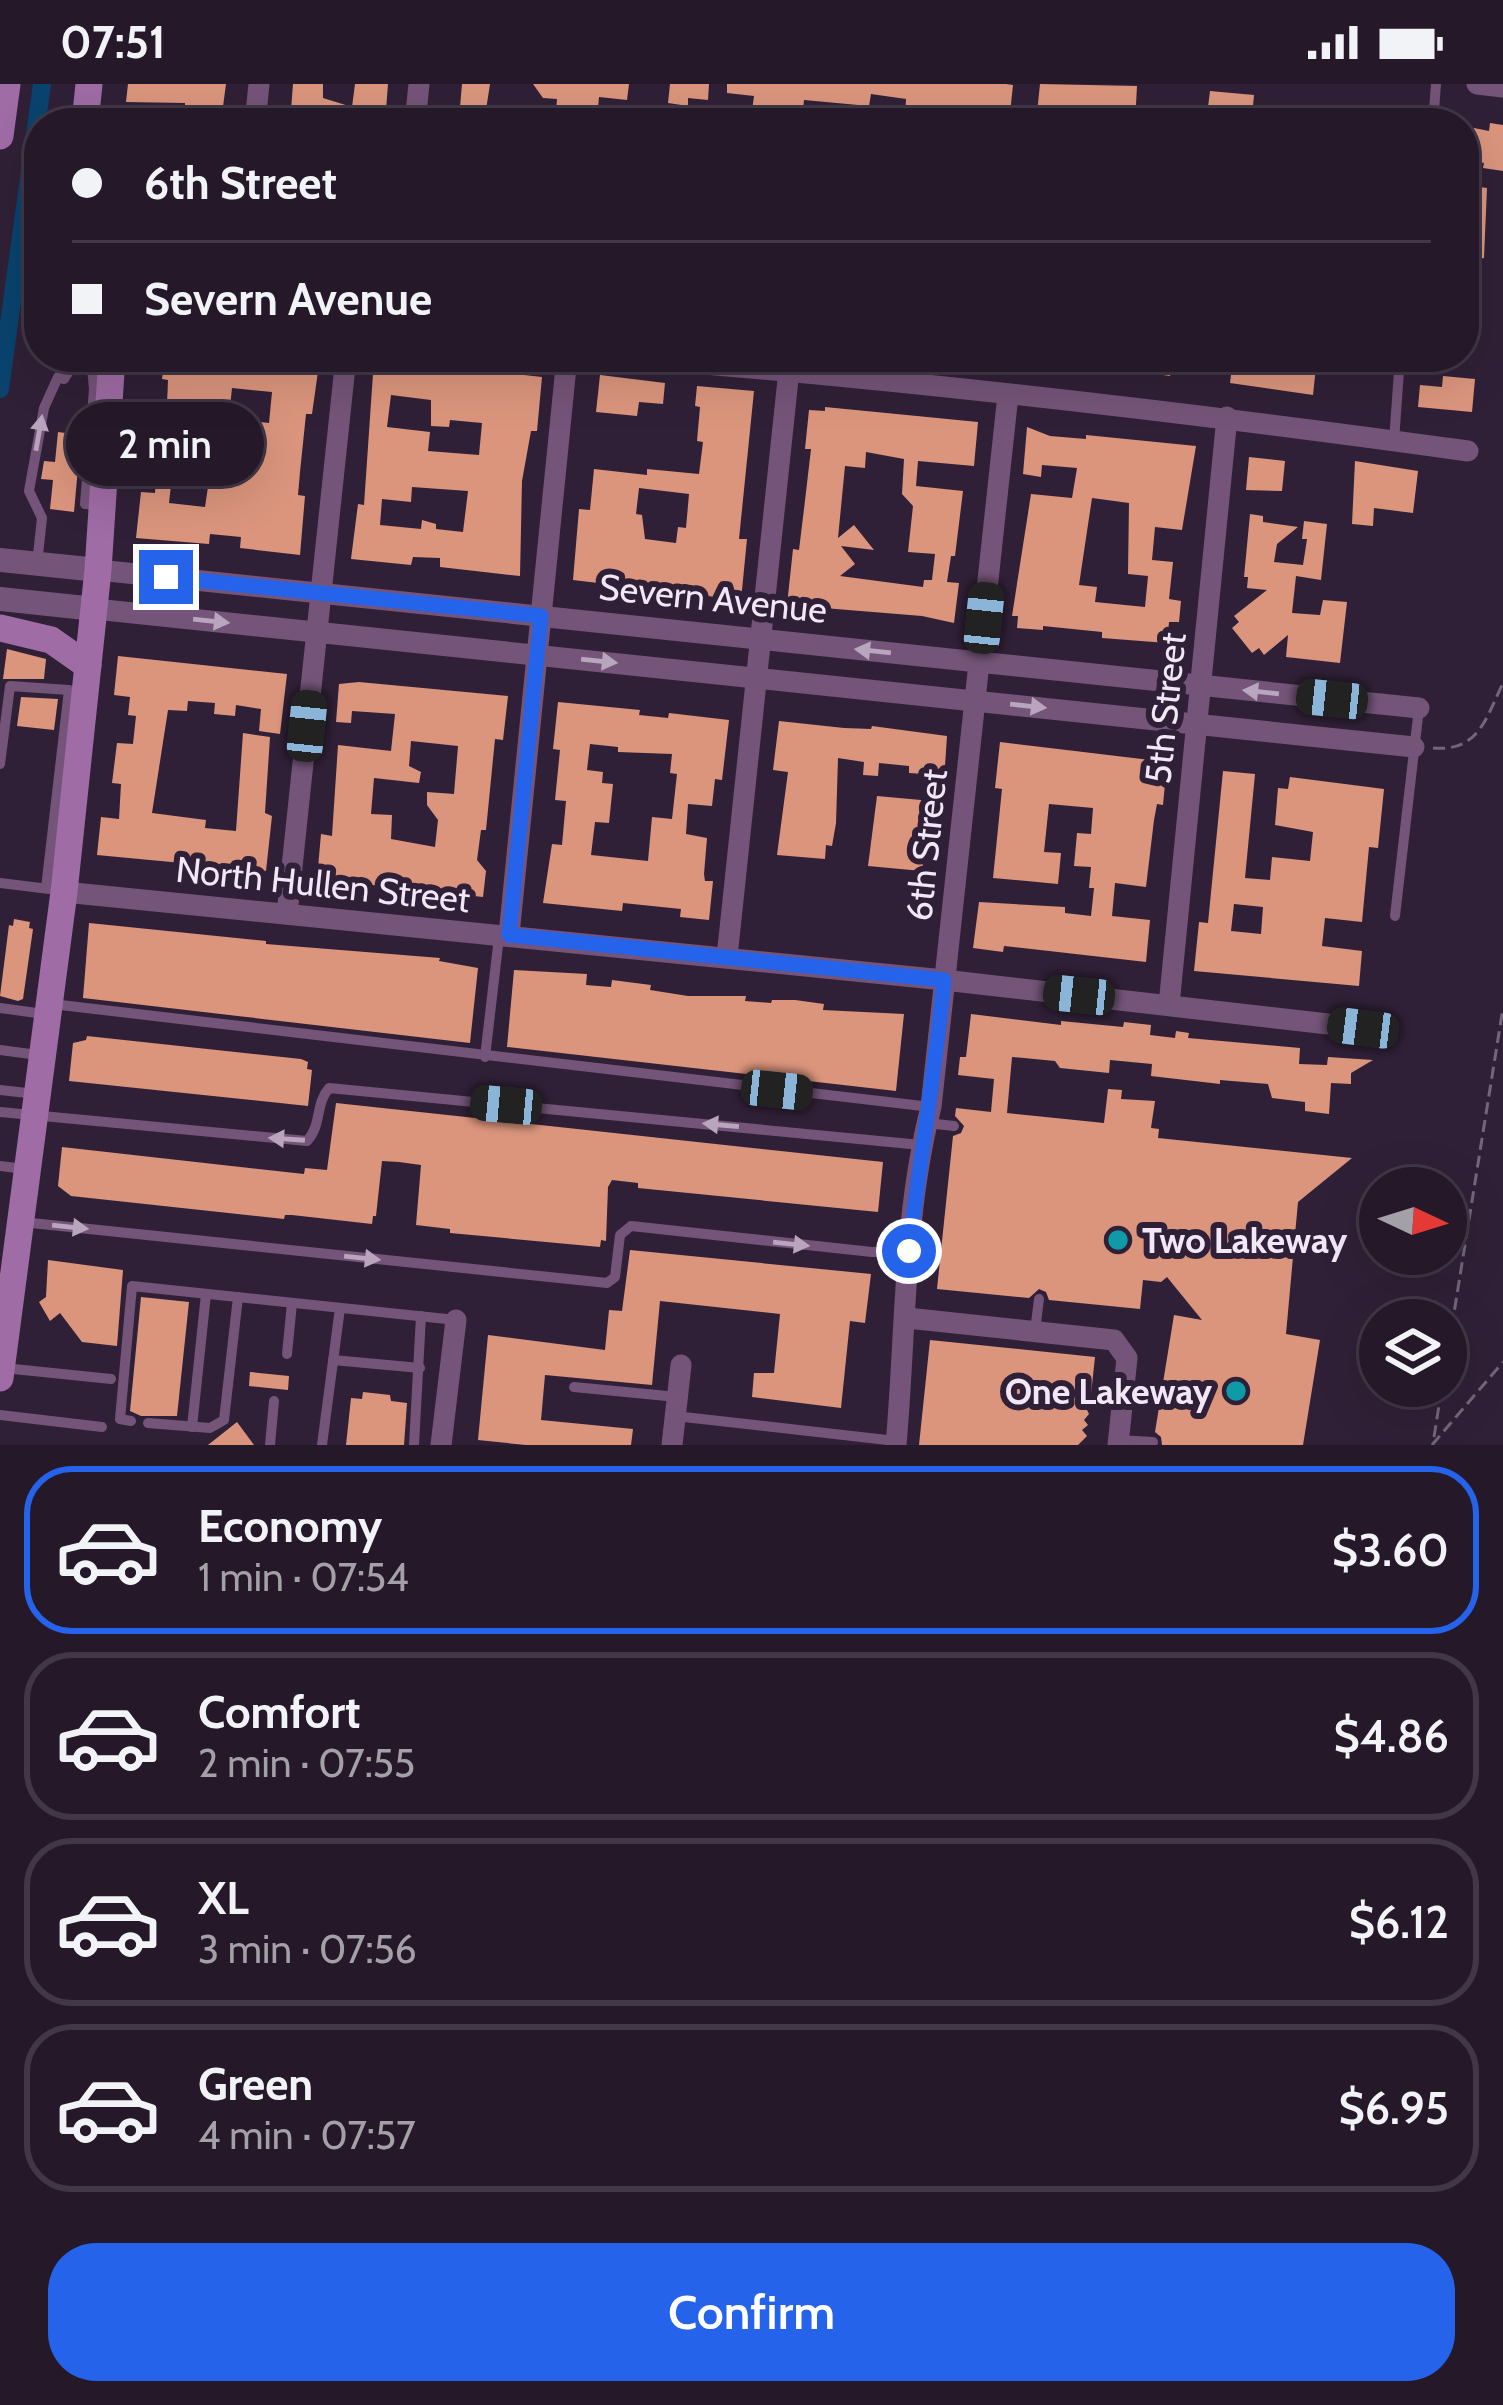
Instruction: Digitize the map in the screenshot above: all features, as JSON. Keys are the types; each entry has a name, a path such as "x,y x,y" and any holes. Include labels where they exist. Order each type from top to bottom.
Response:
{"main road":[{"path":"0,136 7,84"},
{"path":"0,1373 4,1304 19,1222 13,1168 35,1105 67,784 88,666 103,505 99,443 108,372"},
{"path":"0,628 51,640 88,666"}],"street":[{"path":"1477,84 1503,87"},
{"path":"287,914 344,372"},
{"path":"504,934 565,372"},
{"path":"727,957 789,372"},
{"path":"807,372 1227,418 1468,451"},
{"name":"6th Street","path":"896,1443 909,1251 944,980 1008,395"},
{"name":"5th Street","path":"1169,1005 1227,418"},
{"name":"Severn Avenue","path":"0,560 1419,708"},
{"name":"Severn Avenue","path":"0,599 1414,747"},
{"name":"North Hullen Street","path":"55,890 727,957 1363,1028"},
{"path":"907,1318 1114,1340 1127,1358 1118,1443"},
{"path":"441,1445 456,1320"},
{"path":"671,1445 681,1365"}],"lane":[{"path":"37,564 42,518 29,491 44,408 58,377 64,379 68,372"},
{"path":"97,372 103,389"},
{"path":"1394,441 1399,372"},
{"path":"0,764 10,686 69,690 67,784"},
{"path":"1394,916 1419,708"},
{"path":"0,883 55,890"},
{"path":"485,1058 504,934"},
{"path":"0,1008 48,1009 485,1058 926,1125"},
{"path":"0,1050 41,1056"},
{"path":"0,1090 35,1105 307,1141 317,1131 322,1096 329,1088 954,1126"},
{"path":"0,1112 35,1105"},
{"path":"19,1222 607,1283 615,1277 620,1235 632,1226 872,1252 909,1251"},
{"path":"131,1420 120,1419 132,1286 456,1320"},
{"path":"191,1427 206,1294"},
{"path":"148,1423 210,1428 224,1420 238,1297"},
{"path":"1035,1331 1039,1299"},
{"path":"287,1354 292,1303"},
{"path":"322,1445 340,1308"},
{"path":"414,1445 422,1316"},
{"path":"334,1360 420,1368"},
{"path":"0,1373 111,1378"},
{"path":"574,1387 896,1443"},
{"path":"270,1445 274,1401"},
{"path":"0,1415 102,1427"},
{"path":"1118,1443 1153,1442"}],"path":[{"path":"1414,747 1454,750 1480,732 1503,683"},
{"path":"1456,1299 1503,1008"},
{"path":"1432,1444 1503,1362"},
{"path":"1432,1444 1438,1407"}],"building":[{"path":"128,84 226,84 223,108 126,102"},
{"path":"293,84 323,84 323,98 352,107 355,84 388,84 386,108 291,108"},
{"path":"462,84 490,84 486,108 455,108 460,107"},
{"path":"533,84 629,84 627,100 599,97 598,108 556,108 557,99 543,98"},
{"path":"670,84 709,84 708,100 688,98 688,106 668,103"},
{"path":"727,84 1013,85 1011,108 906,108 906,99 871,94 869,106 804,100 803,108 752,108 754,96 727,93"},
{"path":"1040,84 1137,86 1136,105 1157,108 1038,108"},
{"path":"1210,91 1254,95 1253,106 1273,108 1208,108"},
{"path":"1490,123 1503,125 1503,171 1483,168 1484,163 1479,162 1479,129 1489,131"},
{"path":"1479,187 1487,188 1484,258 1479,259"},
{"path":"163,372 318,372 312,414 306,414 300,472 298,495 305,496 300,555 240,548 241,537 210,534 209,544 136,538 141,492 155,493 161,404 167,405 168,380 162,379","holes":["232,388 272,392 269,423 260,422 256,461 209,457 212,424 228,426","172,476 209,480 205,507 169,503"]},
{"path":"373,372 495,372 542,377 537,431 531,431 522,481 520,576 440,567 440,558 413,557 411,565 351,559 358,504 364,505","holes":["391,395 431,400 431,426 449,427 450,420 482,423 479,455 428,451 430,432 387,427","412,487 468,491 463,532 436,529 436,524 422,520 421,529 380,525 382,499 411,502"]},
{"path":"1220,372 1315,372 1313,395 1230,383 1231,375"},
{"path":"600,375 665,383 663,404 639,402 637,416 596,412"},
{"path":"1443,376 1475,379 1472,412 1418,407 1420,385 1442,387"},
{"path":"697,386 754,391 739,539 747,539 741,600 573,580 579,509 590,510 594,469 699,474 703,442 697,441 700,407 695,406","holes":["639,488 689,494 686,528 678,527 676,543 645,539 642,515 636,514"]},
{"path":"825,407 978,422 974,466 918,461 916,486 963,491 947,582 959,583 954,623 787,605 811,449 805,449 809,410 825,411","holes":["866,452 904,459 902,494 913,506 908,552 935,554 932,580 924,580 923,587 840,576 855,564 841,546 874,550 854,525 838,538 845,466 865,468"]},
{"path":"1027,427 1050,436 1196,446 1182,530 1155,527 1152,560 1173,562 1169,599 1181,601 1179,622 1169,622 1167,643 1102,638 1102,632 1043,626 1043,630 1017,628 1018,616 1012,616 1031,494 1072,498 1077,468 1042,465 1041,477 1023,474","holes":["1092,498 1129,503 1128,574 1148,576 1145,607 1095,602 1097,587 1079,585"]},
{"path":"58,432 81,435 74,512 50,509 53,480 41,479 44,461 55,462"},
{"path":"1249,457 1285,461 1282,491 1246,490"},
{"path":"1355,461 1418,471 1413,513 1374,508 1373,526 1352,524"},
{"path":"1250,514 1263,516 1263,522 1298,527 1277,544 1274,562 1303,565 1304,521 1327,524 1321,580 1296,576 1292,613 1320,615 1323,600 1347,602 1340,663 1286,657 1288,635 1264,655 1259,648 1252,653 1232,628 1239,622 1234,616 1267,590 1247,588 1248,577 1244,577"},
{"path":"7,649 46,659 44,679 3,679"},
{"path":"118,656 287,674 280,734 259,731 261,709 236,705 235,716 214,714 215,703 188,701 187,711 168,710 152,813 206,820 205,828 236,831 243,733 270,737 265,813 272,816 266,871 97,855 101,817 119,819 121,784 112,783 117,743 133,744 136,716 128,715 130,697 114,695"},
{"path":"339,684 508,696 503,740 495,739 486,830 481,830 477,860 486,871 483,897 317,879 321,834 332,836 338,745 391,751 395,714 352,711 351,723 336,722","holes":["411,741 458,746 454,794 427,792 427,805 438,820 435,847 391,839 392,815 371,814 374,778 419,783 421,772 409,766"]},
{"path":"21,697 58,699 54,730 17,726"},
{"path":"558,702 640,710 639,715 668,718 669,713 729,720 722,780 715,779 712,806 688,804 686,834 707,838 704,874 705,881 713,881 709,920 680,917 681,909 623,903 622,911 543,903 552,844 562,845 566,801 555,800 560,750 553,749","holes":["590,744 618,747 618,752 672,754 670,773 677,774 672,819 652,817 648,861 591,855 595,822 609,823 613,784 602,783 603,772 587,770"]},
{"path":"779,721 947,736 943,796 922,794 924,774 909,773 909,766 879,763 878,776 863,775 864,762 838,758 836,823 825,859 777,855 788,772 773,770"},
{"path":"1000,742 1167,762 1146,887 1115,883 1112,916 1150,920 1146,962 1004,946 1003,952 973,948 979,902 1065,907 1065,913 1091,916 1091,867 1074,866 1077,833 1091,834 1093,808 1049,804 1044,852 1061,853 1058,884 993,878 1002,789 995,788"},
{"path":"1223,771 1255,774 1245,878 1270,880 1272,857 1310,861 1313,832 1275,825 1278,788 1288,789 1290,777 1384,789 1378,848 1369,847 1362,922 1325,918 1322,946 1362,951 1359,986 1194,971 1199,922 1208,923","holes":["1234,904 1263,907 1261,934 1231,931"]},
{"path":"877,796 932,801 922,871 868,866"},
{"path":"14,919 30,922 33,929 23,999 18,1001 0,996 9,925 13,926"},
{"path":"89,923 440,958 478,968 470,1043 83,998"},
{"path":"514,970 587,974 586,985 611,987 612,980 688,996 746,996 745,1001 771,1003 795,1000 824,1004 823,1010 904,1014 896,1091 507,1047"},
{"name":"Two Lakeway","path":"971,1014 1061,1025 1061,1021 1151,1025 1150,1035 1175,1038 1176,1031 1189,1033 1188,1038 1300,1048 1299,1064 1327,1065 1328,1057 1373,1060 1351,1073 1351,1084 1331,1083 1329,1114 1305,1111 1305,1102 1272,1098 1268,1084 1151,1076 1152,1064 1110,1060 1109,1073 1012,1057 1007,1113 1104,1123 1108,1089 1122,1090 1121,1099 1155,1101 1151,1128 1159,1129 1158,1138 1352,1158 1298,1202 1286,1334 1320,1340 1303,1445 1162,1445 1155,1432 1174,1315 1202,1320 1167,1277 1161,1282 1143,1280 1140,1309 1049,1300 1039,1289 1029,1298 937,1289 953,1136 964,1126 955,1116 956,1108 991,1112 994,1079 958,1075 960,1057 966,1057"},
{"path":"87,1036 301,1059 312,1070 308,1106 69,1081 73,1043"},
{"path":"336,1103 883,1162 878,1212 638,1188 638,1183 612,1180 606,1241 601,1240 600,1247 450,1233 450,1229 416,1225 421,1165 399,1162 382,1161 372,1224 71,1196 58,1186 62,1147 304,1174 305,1168 327,1170"},
{"path":"630,1250 871,1274 865,1323 850,1321 841,1408 752,1397 754,1373 774,1373 780,1314 660,1301 652,1385 545,1375 541,1420 633,1429 631,1445 478,1440 488,1335 605,1350 609,1310 622,1311"},
{"path":"48,1260 123,1270 117,1346 82,1342 60,1313 50,1321 39,1302 46,1297"},
{"path":"141,1297 189,1302 177,1416 141,1416 130,1411"},
{"path":"930,1340 1095,1357 1086,1408 1089,1414 1084,1420 1088,1425 1082,1430 1087,1436 1078,1445 919,1445"},
{"path":"250,1372 289,1376 288,1390 249,1386"},
{"path":"363,1392 390,1395 391,1401 407,1403 404,1445 346,1445 351,1398 362,1399"},
{"path":"237,1422 254,1445 208,1445"}],"waterway":[{"path":"39,108 42,84"},
{"path":"0,389 24,215"}],"place":[{"name":"Two Lakeway","path":"1118,1240"},
{"name":"One Lakeway","path":"1236,1391"}],"route":[{"path":"166,577 541,616 509,935 944,980 909,1251"}]}
